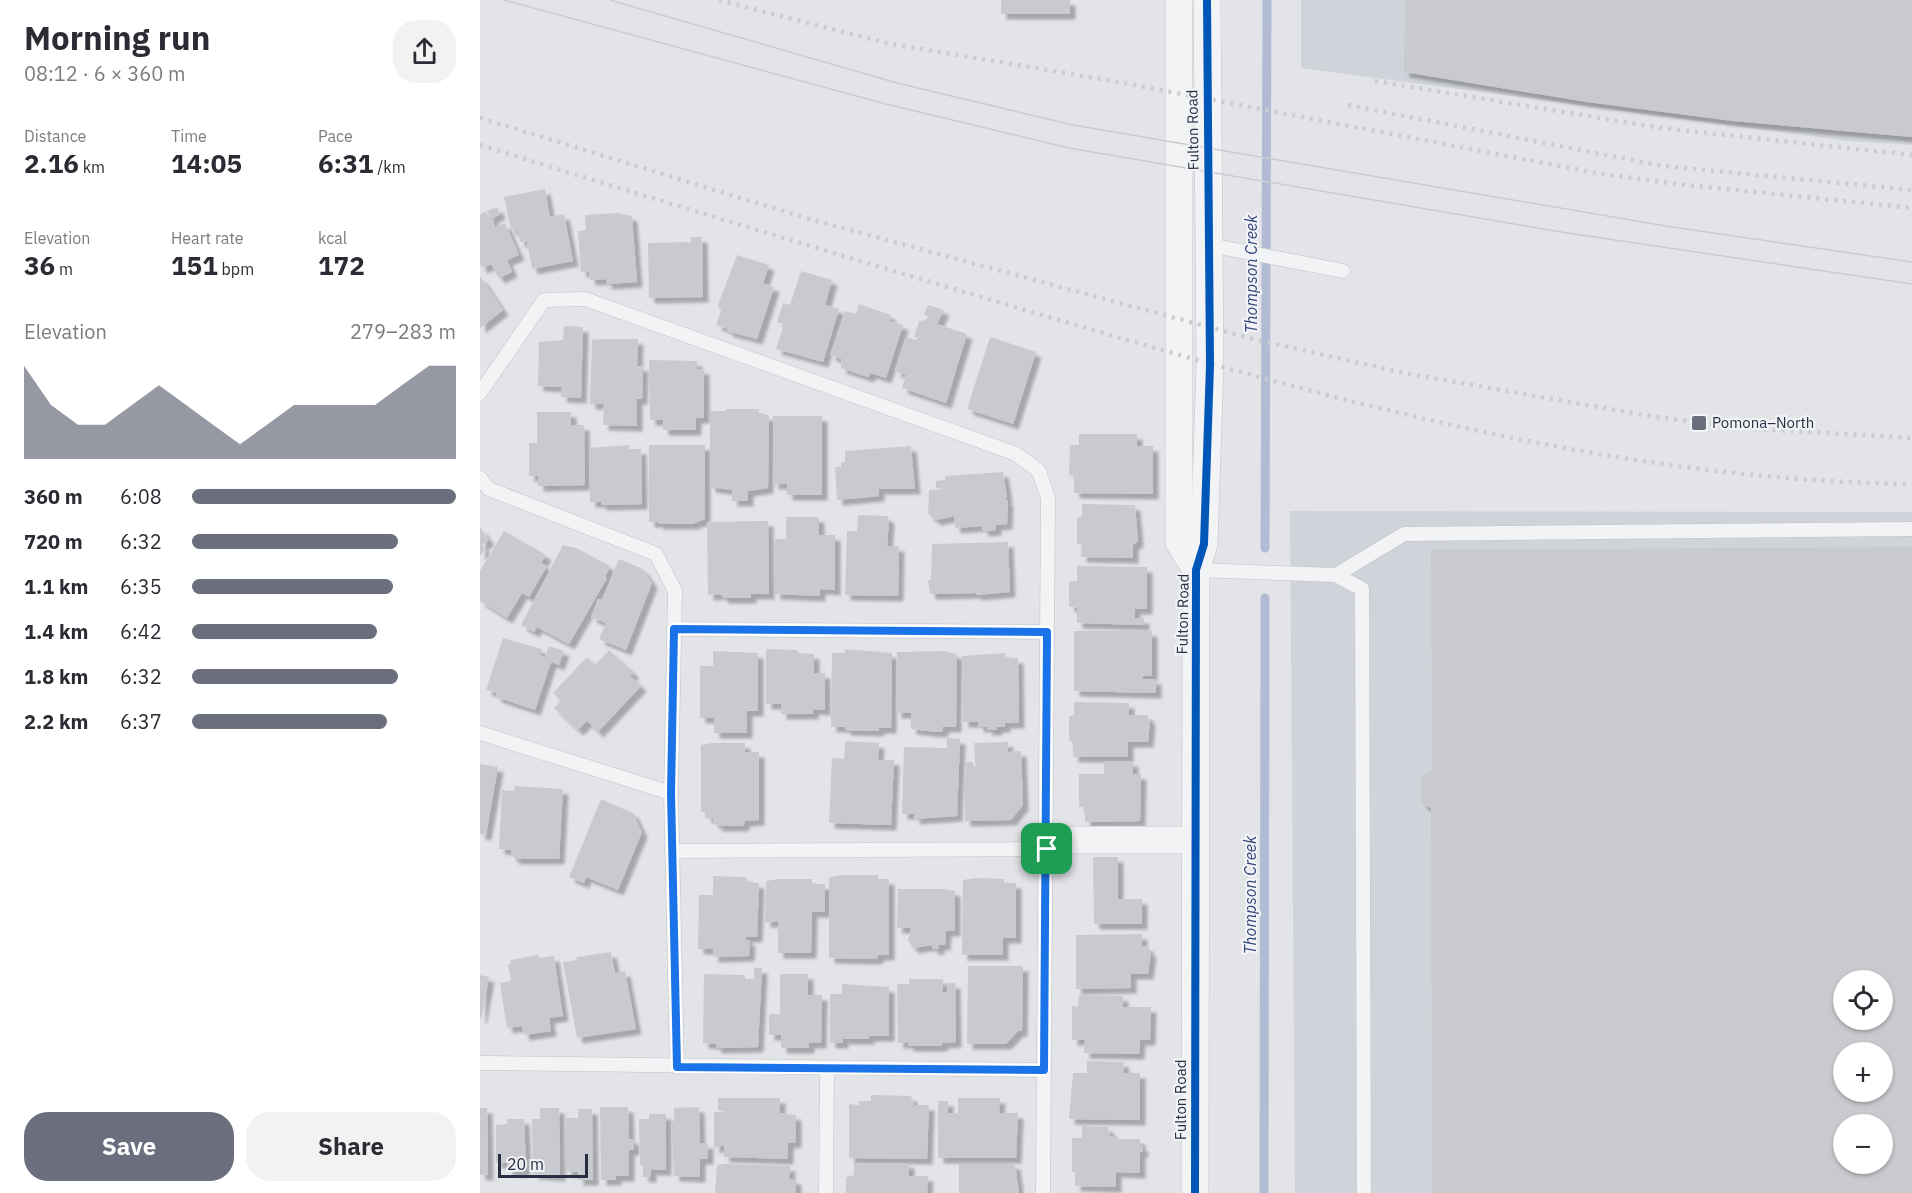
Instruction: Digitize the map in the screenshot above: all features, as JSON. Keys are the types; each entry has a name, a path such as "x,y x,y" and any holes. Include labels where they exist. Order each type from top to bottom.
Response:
{"street":[{"name":"Fulton Road","path":"1179,0 1179,542 1196,570"},
{"name":"Fulton Road","path":"1195,1193 1196,570 1204,544 1210,365 1220,247 1206,0"},
{"path":"1047,849 1070,840 1195,840"}],"lane":[{"path":"1220,247 1343,271"},
{"path":"480,393 544,300 585,299 1016,454 1039,471 1048,498 1043,1193"},
{"path":"480,478 489,489 656,554 675,591 671,793 677,1067"},
{"path":"1336,575 1404,534 1912,529"},
{"path":"1196,570 1336,575 1362,589 1364,1193"},
{"path":"674,629 1047,632"},
{"path":"480,733 671,793"},
{"path":"672,851 1047,849"},
{"path":"480,1063 1044,1070"},
{"path":"826,1193 827,1069"}],"shaded area":[{"path":"1301,0 1912,0 1912,145 1847,141 1301,68"},
{"path":"1290,511 1912,512 1912,1193 1295,1193"}],"building":[{"path":"1001,0 1070,0 1070,14 1001,14"},
{"path":"1405,0 1912,0 1912,137 1733,121 1587,102 1404,72"},
{"path":"545,189 550,217 564,214 573,261 532,269 527,241 520,242 517,229 511,230 504,197"},
{"path":"497,207 500,214 492,218 495,227 505,223 519,255 507,260 512,272 499,278 491,264 482,268 480,264 480,214 486,212 490,218 487,211"},
{"path":"617,213 632,216 637,282 606,284 606,279 590,280 589,271 581,272 578,231 586,230 585,215"},
{"path":"691,237 702,237 703,297 649,298 648,243 691,242"},
{"path":"737,255 769,265 763,283 774,287 757,339 727,331 728,329 716,325 721,311 718,305"},
{"path":"801,271 832,280 825,305 839,309 823,362 776,349 784,324 777,322 783,303 790,305"},
{"path":"480,276 503,310 480,328"},
{"path":"859,304 891,315 889,321 903,325 886,378 871,373 868,377 841,368 841,359 830,355 845,311 856,314"},
{"path":"928,305 944,310 937,324 967,334 946,403 902,388 906,375 895,371 906,337 916,340 917,337 914,337 919,321 926,320 928,316 924,315"},
{"path":"564,326 583,327 581,398 561,397 562,387 538,386 539,342 563,340"},
{"path":"990,337 1036,352 1013,424 967,409"},
{"path":"638,339 637,366 643,366 642,399 637,399 637,426 603,425 604,404 590,404 592,340"},
{"path":"649,360 697,361 697,369 704,369 704,418 696,418 696,430 663,430 663,420 650,420"},
{"path":"726,409 759,409 759,415 769,415 768,488 748,491 748,501 732,501 732,490 710,487 710,411 726,411"},
{"path":"537,412 571,412 571,425 584,425 585,485 538,486 538,476 529,476 529,443 537,443"},
{"path":"773,416 822,416 822,495 787,495 787,484 773,484"},
{"path":"1079,434 1137,434 1137,446 1153,446 1153,494 1074,493 1074,476 1069,475 1070,445 1079,445"},
{"path":"629,445 629,449 641,449 642,504 601,505 601,502 590,502 589,448"},
{"path":"649,445 705,445 705,519 692,524 649,522"},
{"path":"911,446 915,489 879,489 879,496 837,500 835,467 841,467 841,463 845,462 845,451"},
{"path":"1003,472 1007,497 1005,500 1008,500 1007,524 996,525 996,530 983,531 982,526 955,528 954,516 936,520 928,514 929,490 946,489 936,488 936,481 945,480 945,476"},
{"path":"1082,504 1135,505 1138,541 1133,545 1133,558 1081,557 1082,544 1077,544 1077,519 1082,516"},
{"path":"858,515 887,516 889,520 887,546 899,546 898,596 845,595 847,531 857,531"},
{"path":"786,517 819,517 819,535 835,535 835,590 820,589 820,596 775,594 775,539 786,539"},
{"path":"768,521 769,594 751,594 751,598 724,598 720,594 708,595 707,522"},
{"path":"480,527 489,540 482,545 485,549 480,556"},
{"path":"504,531 546,555 541,563 547,566 529,597 522,593 507,618 480,601 480,571"},
{"path":"1008,542 1010,592 976,595 976,593 930,594 928,580 931,580 932,544"},
{"path":"563,545 576,548 610,566 605,577 607,578 569,644 537,627 534,632 521,625"},
{"path":"1912,547 1912,1193 1432,1193 1431,808 1421,803 1421,776 1432,770 1431,550"},
{"path":"619,559 643,569 652,583 626,650 599,639 606,623 591,617 598,599 602,600"},
{"path":"1077,566 1147,567 1147,609 1135,609 1135,618 1144,618 1144,625 1077,623 1077,608 1069,606 1069,581 1077,581"},
{"path":"1074,631 1152,631 1152,676 1143,676 1143,679 1156,679 1156,693 1074,691"},
{"path":"503,638 542,649 540,655 545,657 549,646 564,651 559,665 551,662 535,710 496,697 497,693 486,690"},
{"path":"766,649 798,650 798,653 814,654 814,673 825,673 825,710 813,709 813,714 781,714 781,704 766,704"},
{"path":"845,649 892,653 891,728 879,728 879,731 845,730 845,727 831,727 832,653 845,653"},
{"path":"609,650 634,673 630,676 641,686 598,732 587,721 578,730 554,708 561,701 553,693 587,657 595,665"},
{"path":"713,651 758,653 758,711 747,711 747,733 714,733 714,718 700,718 700,666 713,666"},
{"path":"945,651 957,654 956,727 943,727 943,731 937,732 911,729 911,713 896,713 897,652"},
{"path":"1005,653 1005,658 1018,658 1019,723 1005,723 1005,727 987,730 987,727 978,727 978,722 963,722 962,656"},
{"path":"1074,702 1129,703 1129,715 1148,715 1150,719 1148,742 1128,742 1128,757 1073,757 1073,743 1069,740 1069,716 1074,715"},
{"path":"947,738 960,739 957,816 914,819 915,814 902,814 904,747 947,748"},
{"path":"845,741 879,743 878,760 894,760 891,825 829,823 832,758 844,759"},
{"path":"1008,742 1008,752 1021,751 1023,805 1011,820 965,821 964,777 966,777 966,762 973,762 976,776 974,743"},
{"path":"745,743 745,752 759,752 759,820 745,821 743,826 717,826 717,823 713,823 713,818 706,818 706,812 701,812 701,745"},
{"path":"1133,761 1133,774 1141,774 1140,821 1085,822 1085,807 1079,807 1079,774 1104,774 1104,762"},
{"path":"480,764 498,767 486,835 480,834"},
{"path":"515,786 563,789 559,859 514,859 514,856 511,856 511,850 499,849 502,790 514,791"},
{"path":"601,799 633,813 642,832 618,890 586,877 584,883 569,877"},
{"path":"1093,857 1118,857 1118,899 1142,899 1142,924 1094,924"},
{"path":"878,875 878,879 889,879 889,955 878,955 878,958 871,959 829,958 829,877"},
{"path":"713,876 746,877 746,882 759,883 757,937 746,937 746,940 750,940 749,956 713,957 713,949 698,949 699,895 713,895"},
{"path":"812,879 812,884 825,884 825,912 812,912 811,953 778,953 778,922 765,922 766,881"},
{"path":"1004,879 1004,883 1016,883 1016,938 1003,938 1003,955 962,955 963,880"},
{"path":"898,889 955,891 955,931 946,931 945,945 939,945 939,949 932,949 932,945 913,948 908,940 911,928 897,928"},
{"path":"1142,934 1142,946 1148,946 1148,951 1151,951 1148,974 1131,974 1131,988 1076,989 1076,935"},
{"path":"611,952 615,973 625,971 636,1029 577,1038 563,962 577,960 576,957"},
{"path":"539,955 539,958 554,956 563,1016 549,1018 551,1031 524,1035 522,1026 507,1028 500,983 511,981 508,964 511,963 510,960"},
{"path":"968,966 1023,966 1022,1031 1018,1031 1006,1044 967,1044"},
{"path":"754,968 762,968 758,1047 716,1048 716,1044 703,1043 704,974 745,975 745,979 754,979"},
{"path":"780,974 808,974 808,995 822,995 821,1043 809,1043 809,1048 781,1048 781,1035 769,1035 769,1014 780,1014"},
{"path":"480,975 489,977 481,1019 480,1018"},
{"path":"909,979 943,979 943,992 947,992 947,983 955,983 956,1042 942,1043 942,1046 908,1046 908,1043 898,1043 897,984 909,984"},
{"path":"842,984 889,987 889,1036 844,1039 843,1036 843,1043 830,1043 830,994 842,994"},
{"path":"1079,995 1123,996 1123,1007 1151,1007 1150,1040 1140,1040 1139,1054 1084,1053 1085,1040 1072,1040 1072,1006 1078,1007"},
{"path":"1087,1061 1124,1062 1123,1073 1140,1073 1140,1120 1069,1119 1073,1073 1087,1073"},
{"path":"871,1095 911,1096 914,1105 929,1105 927,1159 849,1158 849,1104 859,1105 859,1101 871,1101"},
{"path":"718,1098 780,1098 780,1113 796,1115 796,1142 788,1143 788,1159 724,1157 724,1145 714,1148 714,1112 725,1112 718,1110"},
{"path":"958,1098 1000,1098 999,1113 1018,1113 1016,1158 938,1158 938,1101 948,1101 948,1113 958,1113"},
{"path":"600,1107 628,1107 629,1139 634,1139 634,1150 629,1150 629,1176 616,1176 616,1180 601,1180"},
{"path":"699,1107 700,1143 708,1143 708,1159 700,1159 700,1177 674,1176 671,1121 674,1121 674,1108"},
{"path":"480,1108 487,1108 488,1175 480,1175"},
{"path":"540,1108 559,1108 560,1176 533,1174 532,1119 540,1119"},
{"path":"578,1109 592,1109 593,1180 578,1180 578,1172 566,1172 566,1118 578,1118"},
{"path":"649,1114 666,1114 666,1170 652,1170 651,1167 651,1177 643,1177 643,1166 640,1166 639,1119 649,1119"},
{"path":"507,1119 524,1119 526,1166 522,1172 507,1170 507,1163 496,1163 496,1125 507,1124"},
{"path":"1082,1126 1108,1127 1111,1139 1111,1136 1118,1136 1118,1139 1140,1139 1143,1152 1140,1152 1140,1173 1116,1172 1116,1187 1075,1186 1075,1172 1072,1172 1072,1138 1082,1138"},
{"path":"854,1163 909,1163 909,1176 928,1176 927,1193 846,1193 846,1177 854,1175"},
{"path":"959,1164 1015,1164 1019,1193 959,1193"},
{"path":"717,1165 790,1166 789,1179 796,1179 796,1193 715,1193"}],"waterway":[{"name":"Thompson Creek","path":"1265,548 1267,0"},
{"name":"Thompson Creek","path":"1264,1193 1265,598"}],"tram line":[{"path":"504,0 886,104 1069,148 1561,232 1912,284"},
{"path":"610,0 897,83 1073,125 1666,226 1912,262"}],"railway":[{"path":"719,0 886,43 1119,82 1596,173 1677,184 1912,208"},
{"path":"1375,81 1661,128 1912,155"},
{"path":"1348,105 1663,166 1912,190"},
{"path":"480,118 809,219 1253,339 1404,373 1656,417 1744,428 1912,438"},
{"path":"480,145 1069,323 1277,382 1381,408 1591,453 1697,469 1804,479 1912,484"}],"cycle path":[{"path":"1195,1193 1196,570 1204,544 1210,365 1207,0"}],"place":[{"name":"Pomona–North","path":"1699,423"}],"route":[{"path":"674,629 1047,632 1047,849 1044,1070 677,1067 671,793 674,629"}]}
